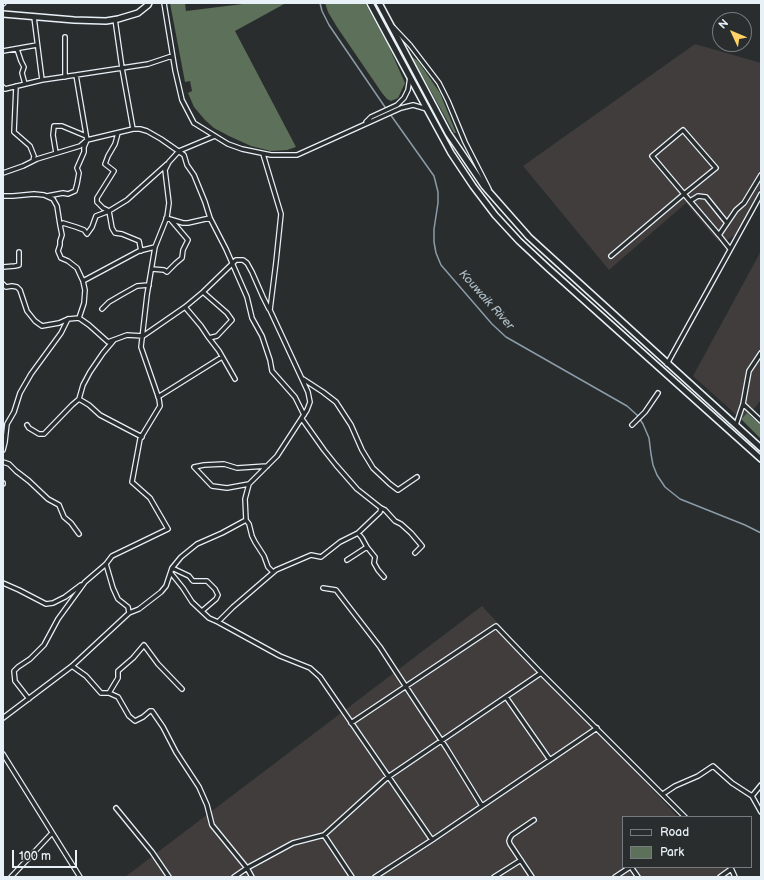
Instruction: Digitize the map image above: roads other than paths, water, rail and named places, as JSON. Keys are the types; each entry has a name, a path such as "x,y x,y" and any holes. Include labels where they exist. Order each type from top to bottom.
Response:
{"main road":[{"path":"3,14 106,21 138,13 149,3"},
{"path":"370,3 451,153 495,215 548,268 761,459"},
{"path":"379,3 448,133 484,186 529,237 761,448"}],"street":[{"path":"164,3 172,56 182,100 194,123 228,144 242,149 271,155 297,155 364,124 397,105 404,98 408,90 410,78"},
{"path":"34,17 42,80"},
{"path":"116,19 122,68 133,129"},
{"path":"390,24 410,45 439,84 448,100 465,142 491,194"},
{"path":"64,37 65,77"},
{"path":"3,51 38,45"},
{"path":"17,49 24,67 22,73 25,84"},
{"path":"3,87 5,89 42,80 148,64 172,56"},
{"path":"47,196 63,193 68,194 75,191 77,184 79,173 77,168 84,152 84,147 87,140 76,75"},
{"path":"16,86 14,132 30,146 34,156 33,161"},
{"path":"372,119 413,105 426,109"},
{"path":"56,153 53,135 54,126 62,126 86,136"},
{"path":"3,173 33,161 80,146 87,140 133,129 147,131 184,155 187,165 194,175 210,218 247,297 252,318 262,336 272,370 295,398 304,415"},
{"path":"611,256 684,194 716,168 683,130 652,156 684,194 719,235 730,250"},
{"path":"109,211 97,202 114,171 105,164 115,144 118,133"},
{"path":"60,225 63,223 76,227 84,230 87,234 92,227 96,216 109,211 127,200 179,152 215,136"},
{"path":"263,154 281,214 270,310"},
{"path":"3,583 46,604 53,603 85,582 106,564 112,556 168,529 150,498 132,482 140,440 160,406 141,347 155,247 166,218 168,203 165,170 169,162"},
{"path":"719,235 736,210 744,203 761,174"},
{"path":"3,196 34,194 44,195 53,199 57,206 62,235 58,251 61,258 77,268 85,290 84,303 79,318"},
{"path":"667,364 761,194"},
{"path":"690,201 698,196 706,197 727,223"},
{"path":"109,211 112,228 115,233 122,234 138,241 141,251"},
{"path":"166,218 188,223 210,218"},
{"path":"152,269 164,270 167,272 182,258 183,250 188,240 171,220"},
{"path":"83,281 141,251 155,247"},
{"path":"3,267 19,265 19,252"},
{"path":"3,284 6,287 12,286 20,290 27,311 42,326 59,323 68,319 79,318 108,342 127,335 143,336 185,307 236,260 243,260 247,263 308,392 310,402 302,419 277,456 249,484 245,499 246,520 249,524 252,536 264,556 268,567 273,572"},
{"path":"102,309 110,302 137,286 149,285"},
{"path":"203,292 227,312 232,320 217,336 209,338"},
{"path":"185,307 219,351 235,379"},
{"path":"3,450 7,424 14,412 20,393 61,333 68,319"},
{"path":"27,425 39,434 44,434 79,398 83,385 90,372 114,339"},
{"path":"736,425 749,372 761,353"},
{"path":"158,397 222,357"},
{"path":"302,379 336,402 351,425 362,450 373,468 390,484 398,490 417,477"},
{"path":"634,424 645,412 658,393"},
{"path":"79,398 100,415 142,437"},
{"path":"742,404 761,421"},
{"path":"302,419 324,450 357,488 381,508 386,510 395,521 411,533 422,546 415,553"},
{"path":"3,462 9,464 48,499 59,505 64,517 71,523 79,534"},
{"path":"249,484 227,488 212,486 194,467 224,464 237,468 267,466"},
{"path":"218,622 273,572 311,555 320,557 340,542 358,533 380,512 381,508"},
{"path":"3,718 72,666 129,613 139,609 161,592 166,586 172,568 181,557 197,544 222,534 246,520"},
{"path":"358,533 375,557 374,563 384,577"},
{"path":"347,560 367,547"},
{"path":"106,564 112,588 118,599 128,607 129,613"},
{"path":"172,568 189,576 193,581 207,581 215,589 218,595 216,599 202,612"},
{"path":"171,573 192,602 209,618 280,656 310,668 320,677 432,840"},
{"path":"29,699 15,681 14,671 30,659 44,645 58,619 85,582"},
{"path":"323,588 336,590 380,647 442,741 482,806"},
{"path":"351,723 496,626 684,816"},
{"path":"109,692 118,678 118,671 133,658 144,645 158,664 182,689"},
{"path":"72,666 86,676 101,693 109,692 118,697 129,716 135,721 152,711 199,787 207,805 212,825 247,868 252,877"},
{"path":"234,877 247,868 293,843 324,835 388,777 541,673"},
{"path":"506,697 550,760"},
{"path":"375,877 597,728"},
{"path":"3,754 80,877"},
{"path":"663,794 675,786 698,776 713,766 732,783 752,796 761,812"},
{"path":"752,796 761,785"},
{"path":"116,808 152,852 169,877"},
{"path":"532,877 510,844 510,838 534,820"},
{"path":"11,877 52,833"},
{"path":"324,835 352,877"},
{"path":"494,877 521,860"},
{"path":"615,877 629,868"},
{"path":"632,868 638,877"},
{"path":"720,877 731,868 735,877"}],"waterway":[{"name":"Kouwaik River","path":"320,3 329,25 387,110"},
{"name":"Kouwaik River","path":"390,114 434,176 438,192 434,242 436,253 441,265 492,324 506,337 627,406 637,415 649,438 653,465 657,475 665,487 680,499 761,533"}]}
